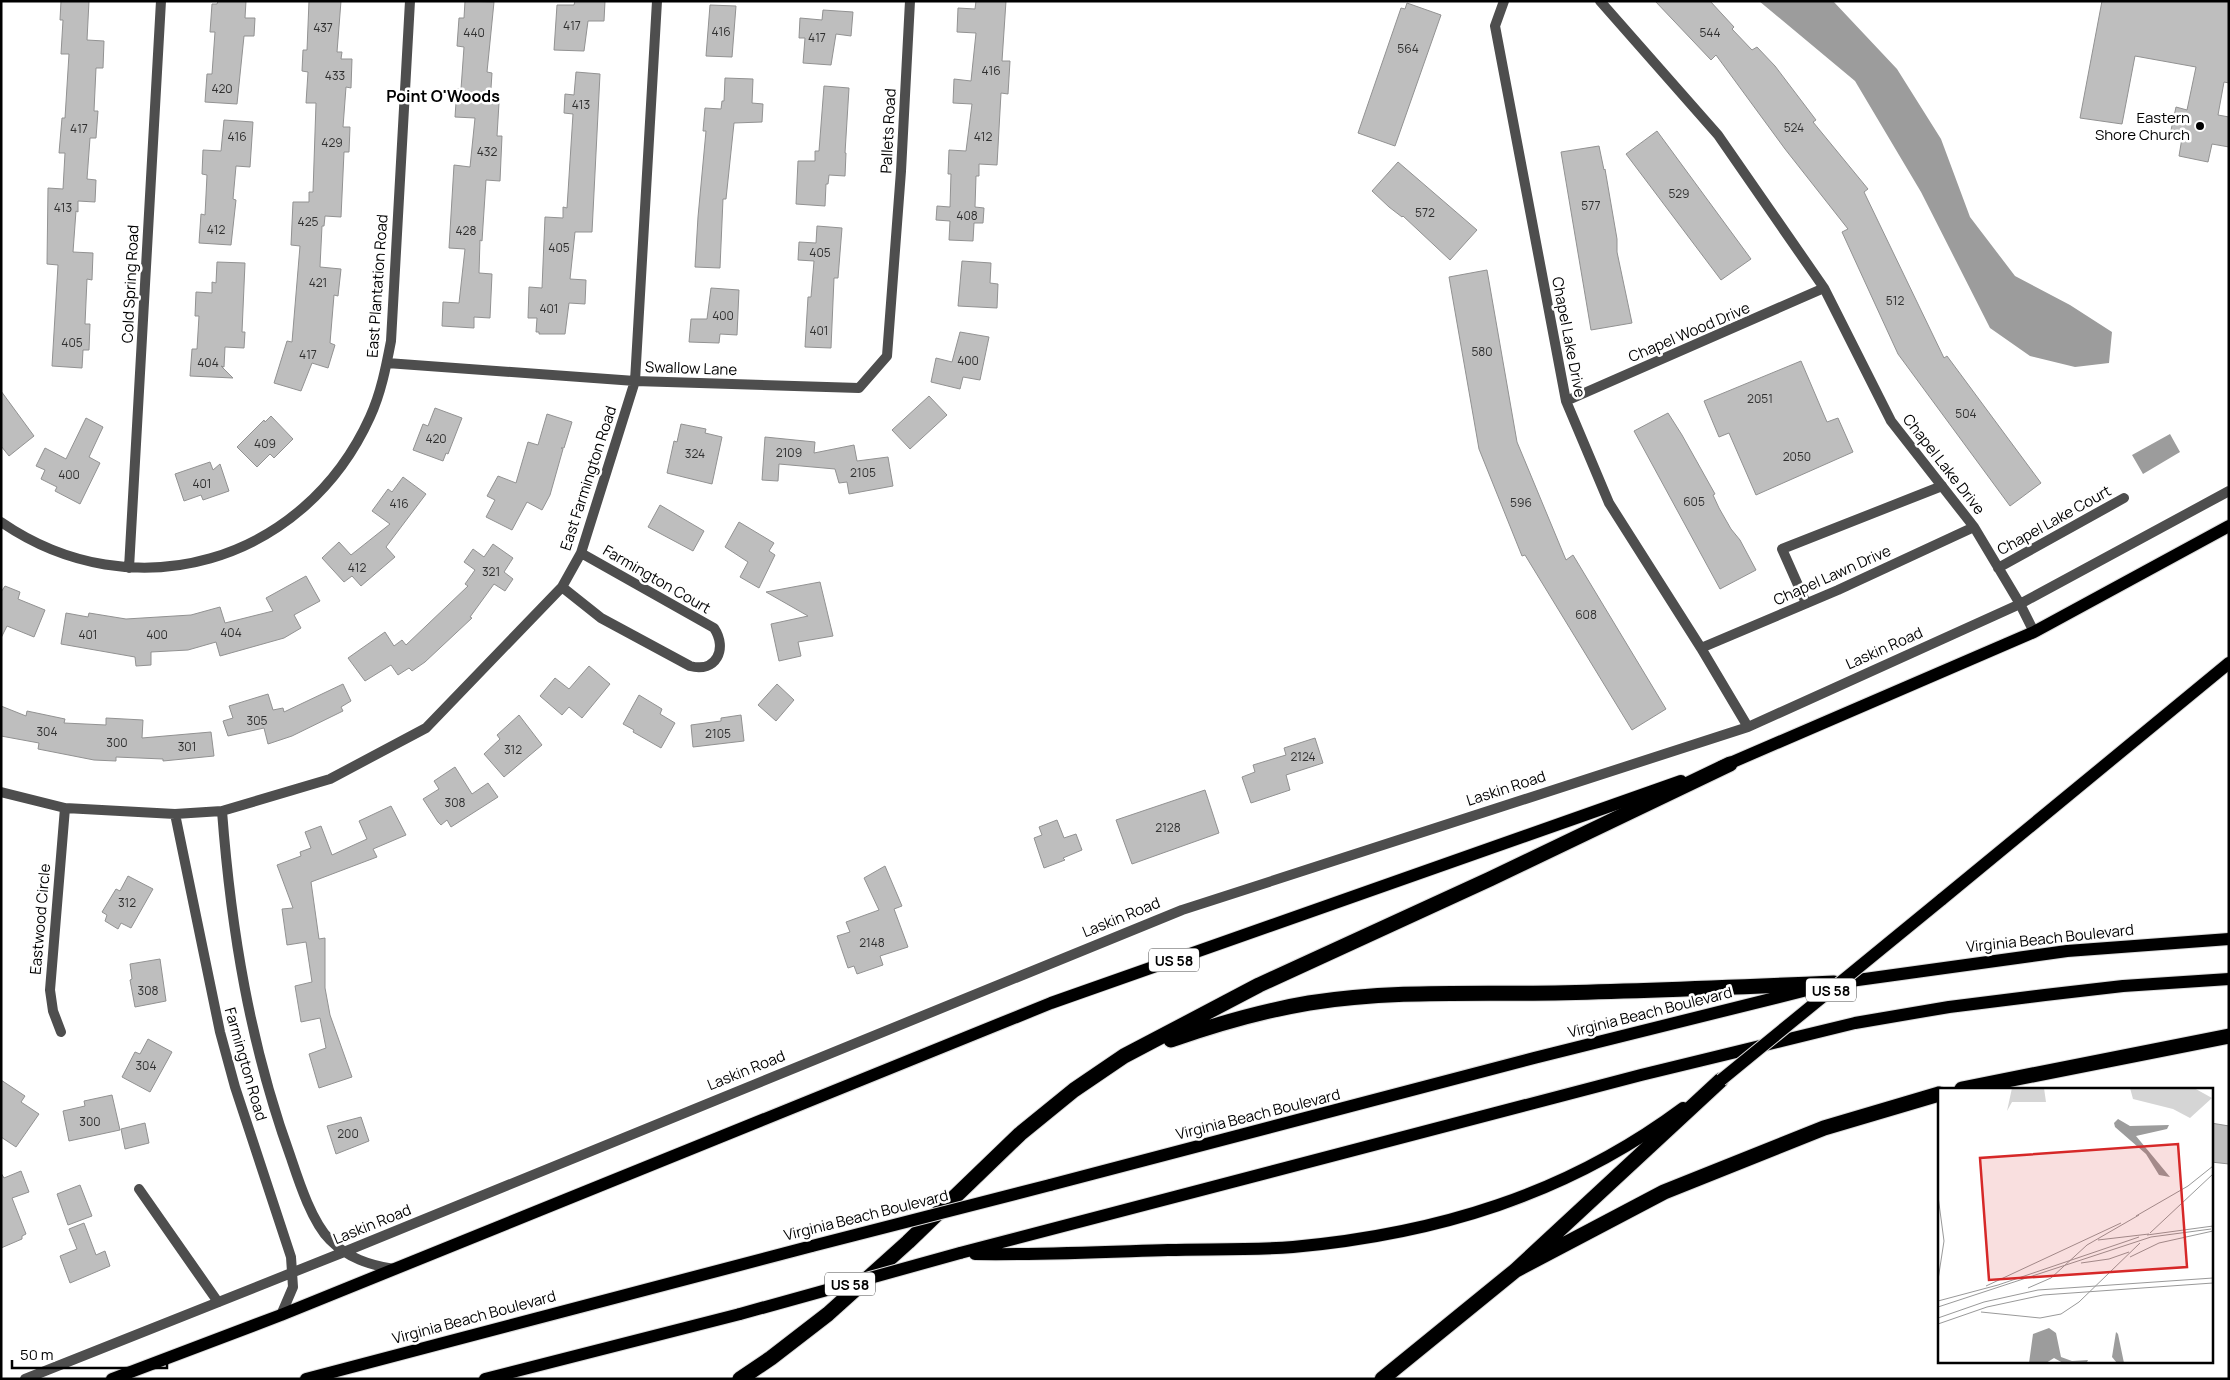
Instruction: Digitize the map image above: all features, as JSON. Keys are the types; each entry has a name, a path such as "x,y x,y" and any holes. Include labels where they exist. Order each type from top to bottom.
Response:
{"highway":[{"path":"740,1379 771,1358 828,1314 908,1242 1020,1134 1074,1090 1124,1056 1258,985 1490,879 1730,764"},
{"path":"1124,1056 1225,1021 1311,1003 1388,996 1656,990 1834,983"},
{"path":"1967,1088 2229,1036"},
{"path":"1382,1379 1516,1270 1721,1080"},
{"path":"1516,1270 1664,1192 1824,1128 1938,1094"}],"main road":[{"name":"US 58","path":"112,1379 281,1316 1051,1003 1730,764 2034,632 2229,526"},
{"name":"US 58","path":"485,1379 740,1314 960,1253 1014,1254 1291,1247 1362,1239 1418,1229 1467,1216 1526,1195 1584,1169 1669,1118 1721,1080 2229,663"},
{"name":"Virginia Beach Boulevard","path":"306,1379 1534,1058 1834,983 2067,951 2229,939"},
{"path":"960,1253 1650,1072 1855,1023 2045,995 2123,986 2229,979"}],"street":[{"name":"Cold Spring Road","path":"129,568 161,1"},
{"name":"East Plantation Road","path":"1,522 42,546 76,559 129,568 166,567 207,560 233,551 264,536 282,525 309,503 333,477 353,448 370,417 387,363 390,341 410,1"},
{"name":"East Farmington Road","path":"1,792 65,808 175,814 222,811 330,779 426,728 562,586 581,553 634,381 657,1"},
{"name":"Pallets Road","path":"894,263 910,1"},
{"name":"Chapel Lake Drive","path":"1504,1 1495,26 1566,402 1609,504 1701,648 1748,727"},
{"name":"Chapel Lake Drive","path":"1600,1 1718,135 1824,288 1891,421 1974,527 2020,604 2034,632"},
{"name":"Swallow Lane","path":"387,363 634,381 858,388 887,356 894,263"},
{"name":"Chapel Wood Drive","path":"1566,402 1824,288"},
{"path":"1806,604 1782,549 1942,486"},
{"name":"Laskin Road","path":"25,1379 293,1273 1182,910 1748,727 2020,604 2229,491"},
{"name":"Chapel Lake Court","path":"1998,568 2124,498"},
{"name":"Chapel Lawn Drive","path":"1701,648 1806,604 1974,527"},
{"name":"Farmington Court","path":"562,586 601,618 690,666 706,666 716,659 721,648 720,637 714,628 581,553"},
{"name":"Eastwood Circle","path":"61,1032 53,1011 50,990 65,808"},
{"name":"Farmington Road","path":"222,811 228,888 239,964 257,1051 276,1117 299,1182 318,1221 329,1238 344,1252 375,1266 394,1270"},
{"name":"Farmington Road","path":"175,814 220,1032 235,1087 291,1257 293,1273 291,1293 281,1316"},
{"path":"139,1189 218,1302"}],"shaded area":[{"path":"1759,1 1833,1 1897,69 1941,139 1970,217 2015,276 2070,305 2112,332 2109,363 2075,367 2030,356 1990,328 1921,192 1855,81"},
{"path":"2170,434 2180,452 2143,474 2132,455"}],"building":[{"path":"61,1 89,1 87,40 104,41 103,68 96,68 94,111 98,111 96,138 90,138 87,179 96,180 95,202 78,201 73,252 93,253 92,280 87,279 85,324 90,324 89,350 83,350 82,368 52,366 58,265 47,264 48,188 63,189 65,153 59,153 62,118 65,118 69,54 61,54 63,20 60,20"},
{"path":"218,1 246,1 245,18 255,18 254,36 244,36 237,104 205,102 207,74 212,74 215,32 210,32 212,4 217,4"},
{"path":"309,1 341,1 337,52 342,52 341,59 352,59 351,88 346,87 343,127 350,127 349,152 344,152 341,217 325,216 324,226 322,226 320,267 341,269 338,296 334,295 330,343 335,345 328,368 312,363 301,391 274,383 287,341 292,342 300,246 291,245 293,202 309,202 309,192 313,192 316,103 306,103 308,72 302,71 303,50 307,50"},
{"path":"465,1 494,2 487,72 492,73 490,103 499,103 497,136 502,136 500,181 486,180 482,241 480,240 479,273 492,274 490,318 474,317 474,328 442,326 443,302 459,303 465,249 449,248 454,165 470,167 475,118 455,117 457,89 461,89 464,47 457,46 459,18 464,18"},
{"path":"575,1 605,1 604,21 588,21 584,51 554,50 557,5 574,5"},
{"path":"976,1 1006,1 1002,61 1010,61 1008,94 1001,93 997,165 979,164 979,176 976,176 975,207 984,208 983,223 974,223 973,241 949,240 950,221 936,220 937,206 950,207 951,174 948,174 949,150 966,151 972,104 953,103 954,79 971,81 976,33 957,32 958,8 975,9"},
{"path":"1655,1 1710,1 1734,27 1732,29 1752,50 1757,47 1775,66 1816,120 1813,122 1868,189 1864,192 1944,358 1947,356 2041,483 2010,506 1898,354 1842,232 1848,229 1785,149 1716,55 1711,60"},
{"path":"2102,1 2229,1 2229,83 2224,82 2218,115 2229,117 2229,147 2212,144 2208,162 2179,156 2182,138 2170,135 2176,107 2187,110 2196,67 2135,56 2122,124 2080,118"},
{"path":"1407,3 1441,15 1395,146 1358,133 1401,8 1405,9"},
{"path":"710,5 736,6 732,57 706,56"},
{"path":"823,10 853,12 851,36 836,34 831,65 803,63 805,38 799,38 800,18 822,20"},
{"path":"576,72 600,74 592,232 575,232 570,279 586,280 585,304 569,303 565,334 539,334 539,332 536,332 537,318 528,318 529,287 542,288 545,217 563,218 563,207 567,208 573,114 564,113 565,94 574,95"},
{"path":"725,78 753,79 752,103 763,104 762,122 734,123 726,199 723,199 720,268 695,267 706,131 703,131 705,108 721,109 722,101 724,101"},
{"path":"824,86 849,88 845,176 829,175 828,184 826,184 825,206 796,204 798,161 815,161 815,151 819,151"},
{"path":"224,120 253,122 250,167 236,166 233,199 236,200 231,245 199,243 201,214 205,215 207,175 202,174 203,150 221,151"},
{"path":"1657,131 1751,259 1721,280 1626,154"},
{"path":"1599,146 1605,169 1617,239 1617,252 1632,323 1591,330 1561,152"},
{"path":"1398,162 1477,230 1450,260 1403,216 1389,207 1372,191"},
{"path":"817,226 842,228 838,278 834,278 831,348 805,347 808,297 811,297 814,261 798,260 799,242 816,243"},
{"path":"962,261 991,263 990,283 998,284 997,308 958,306"},
{"path":"217,262 245,263 242,332 245,332 244,348 225,347 224,367 221,366 233,378 190,376 192,349 197,349 199,316 195,316 196,292 212,293 212,282 216,283"},
{"path":"1487,270 1517,442 1566,560 1573,555 1666,709 1632,730 1525,555 1522,556 1479,449 1449,277"},
{"path":"711,288 739,290 737,335 720,334 719,343 689,342 691,319 707,319"},
{"path":"960,332 989,337 980,380 963,377 960,389 931,382 936,358 952,362"},
{"path":"1801,361 1827,422 1838,418 1853,452 1756,495 1729,433 1719,437 1704,401"},
{"path":"1,391 34,436 9,456 1,446"},
{"path":"929,396 947,415 910,449 892,430"},
{"path":"435,408 462,418 448,454 446,453 443,461 413,450 423,424 428,426"},
{"path":"1668,413 1715,494 1713,495 1719,508 1740,540 1756,570 1720,589 1634,431"},
{"path":"547,414 572,422 564,448 561,448 563,449 550,495 542,510 527,502 512,530 486,517 495,500 487,496 498,476 516,483 528,442 538,445"},
{"path":"271,416 293,439 274,458 270,454 257,467 237,447 264,420 265,422"},
{"path":"86,418 103,427 89,457 100,463 80,504 55,491 57,487 41,479 45,470 36,466 45,448 66,459"},
{"path":"681,424 706,429 705,433 722,437 712,484 667,473 674,441 677,442"},
{"path":"765,437 815,442 814,453 854,445 857,461 888,457 893,486 849,494 847,482 839,483 835,469 779,464 778,481 762,480"},
{"path":"210,462 213,470 220,464 229,491 203,500 201,495 184,501 175,474"},
{"path":"403,477 426,494 386,547 395,557 361,586 352,576 344,582 322,558 339,542 351,555 390,524 372,511 388,489 392,492"},
{"path":"660,505 704,531 693,551 648,527"},
{"path":"739,522 774,543 769,551 775,555 759,588 740,577 748,562 725,547"},
{"path":"493,544 513,558 504,572 513,579 505,591 494,584 470,617 472,618 425,662 412,671 409,668 398,675 391,665 365,681 348,658 385,632 394,646 402,640 406,645 468,586 465,584 475,570 464,562 473,549 484,557"},
{"path":"306,576 320,601 294,615 301,628 284,638 220,656 216,642 188,650 151,652 151,665 136,666 135,657 61,644 66,613 88,617 89,613 126,619 191,615 220,607 225,623 273,611 266,598"},
{"path":"820,582 833,636 798,642 801,656 779,661 771,624 808,616 766,592"},
{"path":"5,586 20,592 18,599 45,610 34,637 7,626 1,638 1,592"},
{"path":"589,666 610,684 582,718 569,707 562,715 540,696 555,678 569,689"},
{"path":"343,684 351,701 341,707 343,711 292,736 268,744 264,728 228,736 223,721 233,718 229,706 268,694 273,710 283,708 284,712"},
{"path":"777,684 794,700 776,721 758,705"},
{"path":"639,695 662,709 660,714 675,723 661,748 623,724"},
{"path":"1,706 26,716 27,711 65,719 64,723 106,725 106,718 143,720 142,738 211,732 214,756 163,761 163,759 116,757 116,761 94,760 38,749 39,743 1,736"},
{"path":"519,715 542,745 504,777 484,754 500,739 497,735"},
{"path":"741,715 744,741 693,747 691,725 721,721 721,718"},
{"path":"1315,738 1323,763 1286,775 1290,790 1251,803 1242,777 1255,772 1253,765 1286,755 1284,748"},
{"path":"455,767 472,794 488,783 498,797 451,827 447,820 441,825 438,822 423,799 439,789 434,781"},
{"path":"1205,790 1219,833 1132,864 1116,820"},
{"path":"391,806 406,835 373,849 377,857 311,882 319,939 325,938 325,988 330,1015 352,1077 319,1088 309,1054 326,1048 320,1018 301,1022 295,986 312,982 306,942 287,945 282,909 293,908 277,865 301,856 300,852 311,848 305,832 321,826 332,855 367,839 359,821"},
{"path":"1057,820 1064,838 1076,834 1082,850 1063,858 1065,860 1044,868 1034,838 1042,835 1039,827"},
{"path":"885,866 902,906 894,909 908,947 880,956 883,965 857,974 854,966 848,968 837,936 850,932 846,922 879,910 864,878"},
{"path":"128,876 153,889 131,928 121,923 118,929 105,921 107,915 102,912 116,889 120,891"},
{"path":"160,959 166,1001 135,1007 130,980 132,979 130,964"},
{"path":"148,1039 172,1052 150,1092 122,1077 135,1052 140,1054"},
{"path":"1,1080 25,1096 21,1102 39,1114 16,1147 1,1137"},
{"path":"112,1095 120,1130 69,1141 63,1111 85,1106 84,1101"},
{"path":"361,1117 369,1141 336,1154 327,1126"},
{"path":"145,1123 149,1143 125,1149 121,1129"},
{"path":"2212,1123 2229,1126 2229,1164 2212,1162"},
{"path":"21,1171 29,1192 12,1198 26,1234 22,1236 22,1239 1,1248 1,1173 4,1178"},
{"path":"80,1185 92,1216 68,1225 57,1194"},
{"path":"84,1223 96,1255 105,1251 110,1266 70,1283 60,1256 77,1249 69,1229"}],"place":[{"name":"Eastern Shore Church","path":"2200,126"}],"district":[{"name":"Point O'Woods","path":"443,96"}]}
